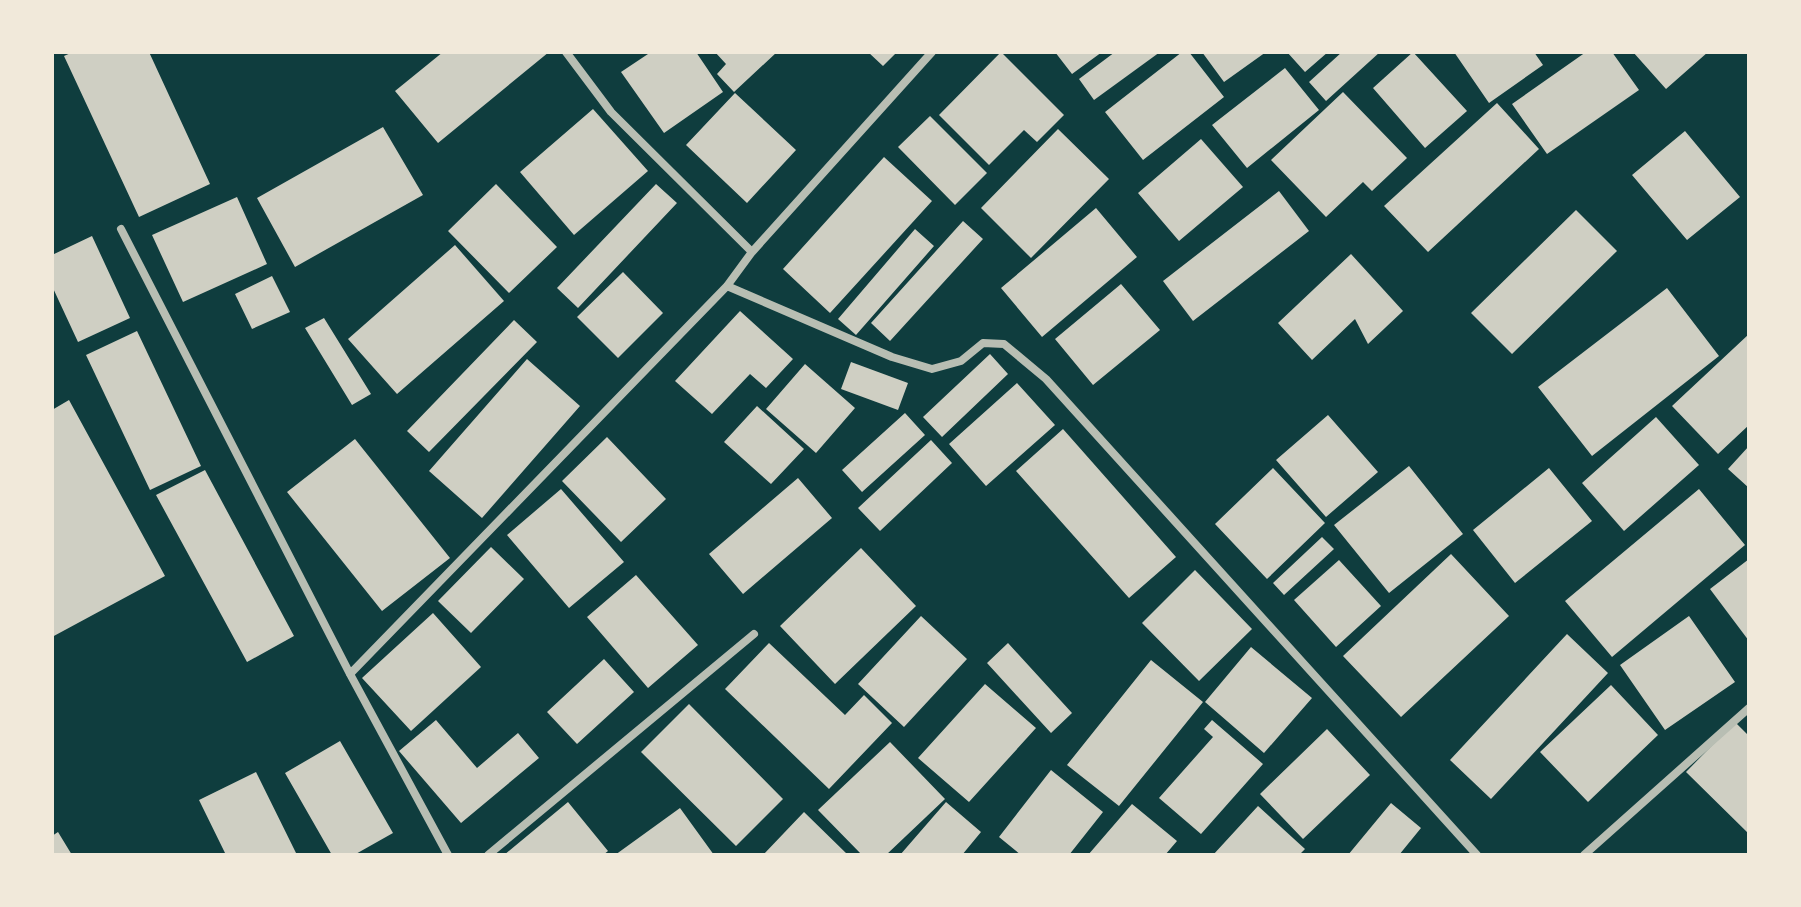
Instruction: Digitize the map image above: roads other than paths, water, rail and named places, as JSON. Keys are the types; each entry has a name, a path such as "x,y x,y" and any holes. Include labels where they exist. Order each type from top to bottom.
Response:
{"street":[{"path":"566,52 611,112 752,252"},
{"path":"350,674 727,286 752,252 932,52"},
{"path":"121,229 350,674 448,855"},
{"path":"727,286 892,357 932,369 961,361 983,343 1004,344 1046,379 1477,855"},
{"path":"488,855 754,634"},
{"path":"1584,855 1749,708"}]}
